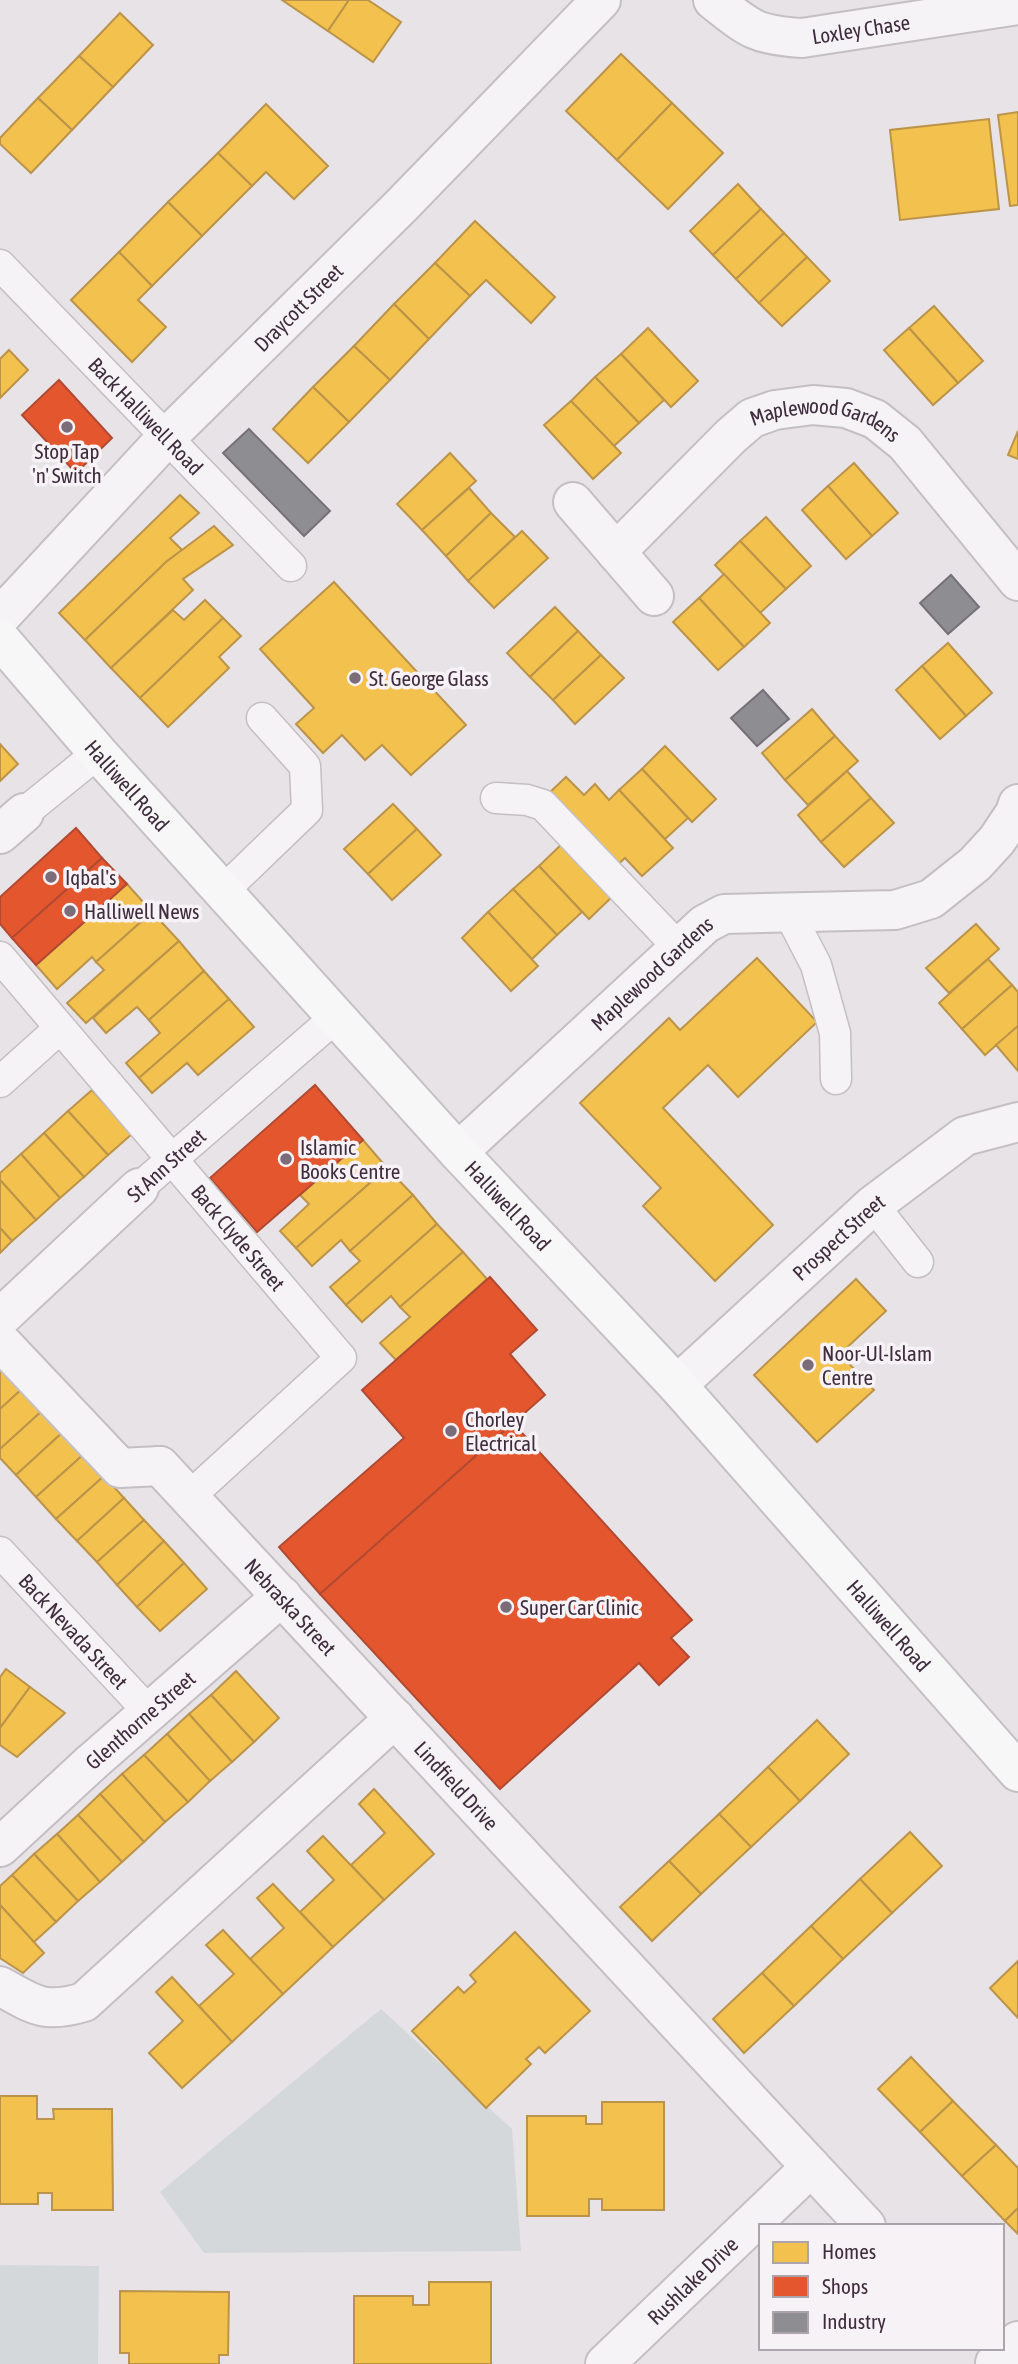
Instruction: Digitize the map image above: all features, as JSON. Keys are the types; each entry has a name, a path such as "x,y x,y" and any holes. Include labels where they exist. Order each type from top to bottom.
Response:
{"main road":[{"name":"Halliwell Road","path":"0,639 335,1017 677,1385 1018,1772"}],"street":[{"name":"Draycott Street","path":"0,617 167,437 401,206 601,0"},
{"name":"Loxley Chase","path":"713,0 750,29 773,36 802,38 1018,5"},
{"name":"Maplewood Gardens","path":"616,552 752,418 775,410 813,405 846,408 875,419 905,443 1018,581"},
{"path":"573,502 654,596"},
{"name":"Maplewood Gardens","path":"458,1152 705,924 724,914 895,911 931,899 975,864 1008,848 1018,804"},
{"name":"Prospect Street","path":"677,1385 873,1205 965,1136 1018,1122"},
{"name":"St Ann Street","path":"0,1318 139,1188"},
{"name":"Nebraska Street","path":"0,1341 120,1468 160,1466 395,1718"},
{"name":"Glenthorne Street","path":"4,1838 282,1596"},
{"path":"0,1986 34,2005 60,2009 84,2002 395,1718"},
{"name":"Lindfield Drive","path":"395,1718 864,2224"},
{"name":"Rushlake Drive","path":"605,2364 811,2167"}],"lane":[{"name":"Back Halliwell Road","path":"0,265 291,566"},
{"path":"223,891 307,810 304,766 261,718"},
{"path":"12,824 98,752"},
{"path":"496,797 527,800 543,806 679,947"},
{"path":"788,911 816,965 835,1033 836,1079"},
{"name":"Back Clyde Street","path":"0,957 341,1358 188,1497"},
{"name":"St Ann Street","path":"139,1188 335,1017"},
{"path":"0,1082 59,1029"},
{"path":"873,1205 918,1262"},
{"name":"Back Nevada Street","path":"0,1552 149,1712"}],"shaded area":[{"path":"381,2009 512,2129 521,2251 204,2253 160,2192"},
{"path":"0,2265 99,2266 98,2364 0,2364"}],"building: Homes":[{"path":"282,0 349,0 328,31"},
{"path":"349,0 368,0 401,22 373,62 328,31"},
{"path":"120,13 153,45 113,87 79,56"},
{"path":"621,54 672,103 617,160 566,111"},
{"path":"79,56 113,87 72,130 38,98"},
{"path":"38,98 72,130 31,173 0,144 0,138"},
{"path":"672,103 723,153 668,209 617,160"},
{"path":"266,104 328,166 294,199 266,172 252,186 218,153"},
{"path":"1018,112 1018,205 1010,206 998,115"},
{"path":"989,119 999,209 900,220 890,130"},
{"path":"218,153 252,186 202,236 168,202"},
{"path":"738,184 761,209 713,255 690,231"},
{"path":"168,202 202,236 152,286 119,252"},
{"path":"761,209 784,233 736,279 713,255"},
{"path":"475,221 555,297 531,323 486,280 470,296 435,263"},
{"path":"784,233 807,257 759,303 736,279"},
{"path":"119,252 152,286 138,300 166,327 132,362 71,300"},
{"path":"807,257 830,281 782,326 759,303"},
{"path":"435,263 470,296 429,339 394,304"},
{"path":"394,304 429,339 390,380 354,346"},
{"path":"934,306 983,361 958,383 909,328"},
{"path":"648,328 698,381 671,407 621,354"},
{"path":"909,328 958,383 933,405 884,350"},
{"path":"354,346 390,380 349,422 313,387"},
{"path":"9,350 28,370 0,398 0,359"},
{"path":"621,354 664,400 639,423 595,377"},
{"path":"595,377 639,423 614,446 571,401"},
{"path":"313,387 349,422 308,463 273,429"},
{"path":"571,401 621,453 593,479 544,425"},
{"path":"1018,431 1018,459 1008,455"},
{"path":"450,453 476,481 422,530 397,504"},
{"path":"854,463 898,513 872,536 828,486"},
{"path":"828,486 872,536 846,559 802,510"},
{"path":"469,488 491,513 446,556 422,530"},
{"path":"180,495 199,513 170,538 182,550 85,640 59,613"},
{"path":"491,513 515,537 468,581 446,556"},
{"path":"766,517 811,566 786,589 740,541"},
{"path":"214,526 233,545 183,579 193,590 111,668 85,640 166,562"},
{"path":"522,531 548,558 494,608 468,581"},
{"path":"740,541 786,589 760,613 715,565"},
{"path":"724,574 770,623 744,647 699,598"},
{"name":"St. George Glass","path":"334,582 466,725 411,775 382,745 365,760 342,735 323,753 296,724 314,708 260,649"},
{"path":"699,598 744,647 718,670 673,622"},
{"path":"205,600 223,618 140,698 111,668 173,610 184,620"},
{"path":"555,607 578,631 530,677 507,653"},
{"path":"223,618 241,636 219,657 229,668 168,727 140,698"},
{"path":"578,631 601,655 553,700 530,677"},
{"path":"948,643 992,693 966,716 922,666"},
{"path":"601,655 624,678 575,724 553,700"},
{"path":"922,666 966,716 940,739 896,690"},
{"path":"812,709 835,736 785,780 762,753"},
{"path":"835,736 858,761 808,805 785,780"},
{"path":"0,744 18,764 0,781"},
{"path":"665,746 716,799 692,822 642,769"},
{"path":"642,769 688,818 665,839 619,790"},
{"path":"847,771 871,798 821,842 798,815"},
{"path":"566,777 584,795 595,784 609,800 619,790 673,848 642,876 625,858 614,868 546,796"},
{"path":"871,798 894,823 844,867 821,842"},
{"path":"393,804 417,829 368,874 344,849"},
{"path":"417,829 441,855 392,900 368,874"},
{"path":"565,841 615,894 589,919 539,866"},
{"path":"539,866 582,912 557,935 513,889"},
{"path":"127,884 152,912 96,962 92,957 57,989 36,965"},
{"path":"513,889 557,935 532,959 488,912"},
{"path":"152,912 179,941 86,1023 67,1003 104,970 96,962"},
{"path":"488,912 538,966 511,991 462,938"},
{"path":"976,924 999,949 949,993 926,968"},
{"path":"179,941 204,971 149,1020 137,1007 106,1033 93,1018"},
{"path":"757,958 817,1022 738,1097 708,1065 663,1108 773,1225 715,1281 643,1206 661,1188 580,1103 669,1018 680,1030"},
{"path":"988,959 1012,985 962,1029 939,1003"},
{"path":"204,971 229,999 139,1078 126,1063 160,1033 149,1020"},
{"path":"1012,985 1018,992 1018,1026 985,1055 962,1029"},
{"path":"229,999 254,1027 198,1075 187,1063 152,1093 139,1078"},
{"path":"1018,1026 1018,1071 996,1045"},
{"path":"92,1090 132,1134 108,1155 68,1111"},
{"path":"68,1111 108,1155 84,1177 44,1133"},
{"path":"44,1133 84,1177 60,1198 21,1154"},
{"path":"363,1140 387,1168 296,1248 280,1231 309,1204 300,1195"},
{"path":"21,1154 60,1198 36,1220 0,1180 0,1173"},
{"path":"387,1168 413,1195 350,1251 341,1240 312,1266 296,1248"},
{"path":"0,1180 36,1220 12,1241 0,1228"},
{"path":"413,1195 437,1224 346,1305 330,1287 360,1261 350,1251"},
{"path":"437,1224 463,1252 400,1307 391,1296 362,1322 346,1305"},
{"path":"0,1228 12,1241 0,1253"},
{"path":"463,1252 487,1279 396,1360 380,1343 410,1317 400,1307"},
{"name":"Noor-Ul-Islam Centre","path":"856,1279 886,1311 840,1354 874,1390 817,1442 754,1375"},
{"path":"0,1363 23,1388 0,1409"},
{"path":"23,1388 43,1410 0,1449 0,1409"},
{"path":"43,1410 63,1432 16,1475 0,1458 0,1449"},
{"path":"63,1432 84,1454 36,1497 16,1475"},
{"path":"84,1454 104,1476 56,1519 36,1497"},
{"path":"104,1476 124,1498 77,1541 56,1519"},
{"path":"124,1498 144,1520 97,1562 77,1541"},
{"path":"144,1520 164,1541 117,1585 97,1562"},
{"path":"164,1541 184,1563 137,1607 117,1585"},
{"path":"184,1563 207,1589 160,1631 137,1607"},
{"path":"6,1669 30,1687 0,1728 0,1677"},
{"path":"236,1671 279,1718 254,1742 211,1695"},
{"path":"30,1687 65,1713 17,1757 0,1745 0,1728"},
{"path":"211,1695 254,1742 232,1762 189,1714"},
{"path":"189,1714 232,1762 210,1781 167,1734"},
{"path":"817,1720 849,1754 800,1801 768,1767"},
{"path":"167,1734 210,1781 188,1802 144,1755"},
{"path":"144,1755 188,1802 165,1822 122,1774"},
{"path":"768,1767 800,1801 751,1847 719,1814"},
{"path":"122,1774 165,1822 144,1842 100,1794"},
{"path":"374,1789 434,1854 384,1900 351,1865 385,1833 359,1804"},
{"path":"100,1794 144,1842 122,1862 78,1815"},
{"path":"719,1814 751,1847 701,1894 669,1861"},
{"path":"78,1815 122,1862 100,1882 57,1834"},
{"path":"910,1832 942,1866 892,1913 860,1879"},
{"path":"57,1834 100,1882 78,1901 34,1854"},
{"path":"323,1836 384,1900 333,1947 300,1912 334,1880 307,1851"},
{"path":"34,1854 78,1901 56,1922 12,1875"},
{"path":"669,1861 701,1894 652,1941 620,1907"},
{"path":"12,1875 56,1922 34,1942 0,1905 0,1886"},
{"path":"860,1879 892,1913 843,1959 811,1926"},
{"path":"273,1884 333,1947 283,1994 250,1959 284,1928 257,1898"},
{"path":"0,1905 44,1953 23,1973 0,1958"},
{"path":"811,1926 843,1959 794,2006 762,1973"},
{"path":"223,1930 283,1994 232,2042 199,2006 234,1974 206,1945"},
{"path":"515,1932 590,2011 545,2053 539,2047 526,2059 531,2064 486,2108 412,2031 458,1987 464,1993 476,1982 470,1975"},
{"path":"1018,1961 1018,2018 990,1988"},
{"path":"762,1973 794,2006 744,2053 713,2019"},
{"path":"172,1977 232,2042 182,2088 149,2053 183,2021 156,1992"},
{"path":"911,2057 953,2101 920,2132 878,2089"},
{"path":"0,2096 37,2096 37,2119 54,2119 53,2109 112,2109 113,2210 52,2210 52,2193 38,2193 38,2204 0,2204"},
{"path":"953,2101 996,2145 962,2176 920,2132"},
{"path":"602,2102 664,2102 664,2210 602,2210 602,2199 589,2199 589,2216 527,2216 527,2116 586,2116 586,2124 602,2124"},
{"path":"996,2145 1018,2168 1018,2208 1005,2221 962,2176"},
{"path":"1018,2208 1018,2234 1005,2221"},
{"path":"429,2282 491,2282 491,2364 354,2364 354,2296 413,2296 413,2305 429,2305"},
{"path":"120,2291 229,2292 228,2355 219,2355 219,2364 129,2364 129,2353 120,2353"}],"building: Shops":[{"name":"Stop Tap 'n' Switch","path":"59,380 112,438 76,473 22,415"},
{"name":"Iqbal's","path":"76,828 102,858 12,938 0,924 0,897"},
{"name":"Halliwell News","path":"102,858 127,884 36,965 12,938"},
{"name":"Islamic Books Centre","path":"315,1085 363,1140 257,1232 210,1178"},
{"name":"Chorley Electrical","path":"490,1277 537,1330 510,1354 545,1395 320,1594 279,1547 404,1438 362,1390"},
{"name":"Super Car Clinic","path":"513,1423 692,1620 671,1638 689,1657 659,1685 639,1663 500,1789 320,1594"}],"building: Industry":[{"path":"249,429 330,511 304,536 223,453"},
{"path":"951,575 979,607 948,634 920,603"},
{"path":"763,690 789,719 757,746 731,718"}],"place":[{"name":"Stop Tap 'n' Switch","path":"67,427"},
{"name":"St. George Glass","path":"355,678"},
{"name":"Iqbal's","path":"51,877"},
{"name":"Halliwell News","path":"70,911"},
{"name":"Islamic Books Centre","path":"286,1159"},
{"name":"Noor-Ul-Islam Centre","path":"808,1365"},
{"name":"Chorley Electrical","path":"451,1431"},
{"name":"Super Car Clinic","path":"506,1607"}]}
